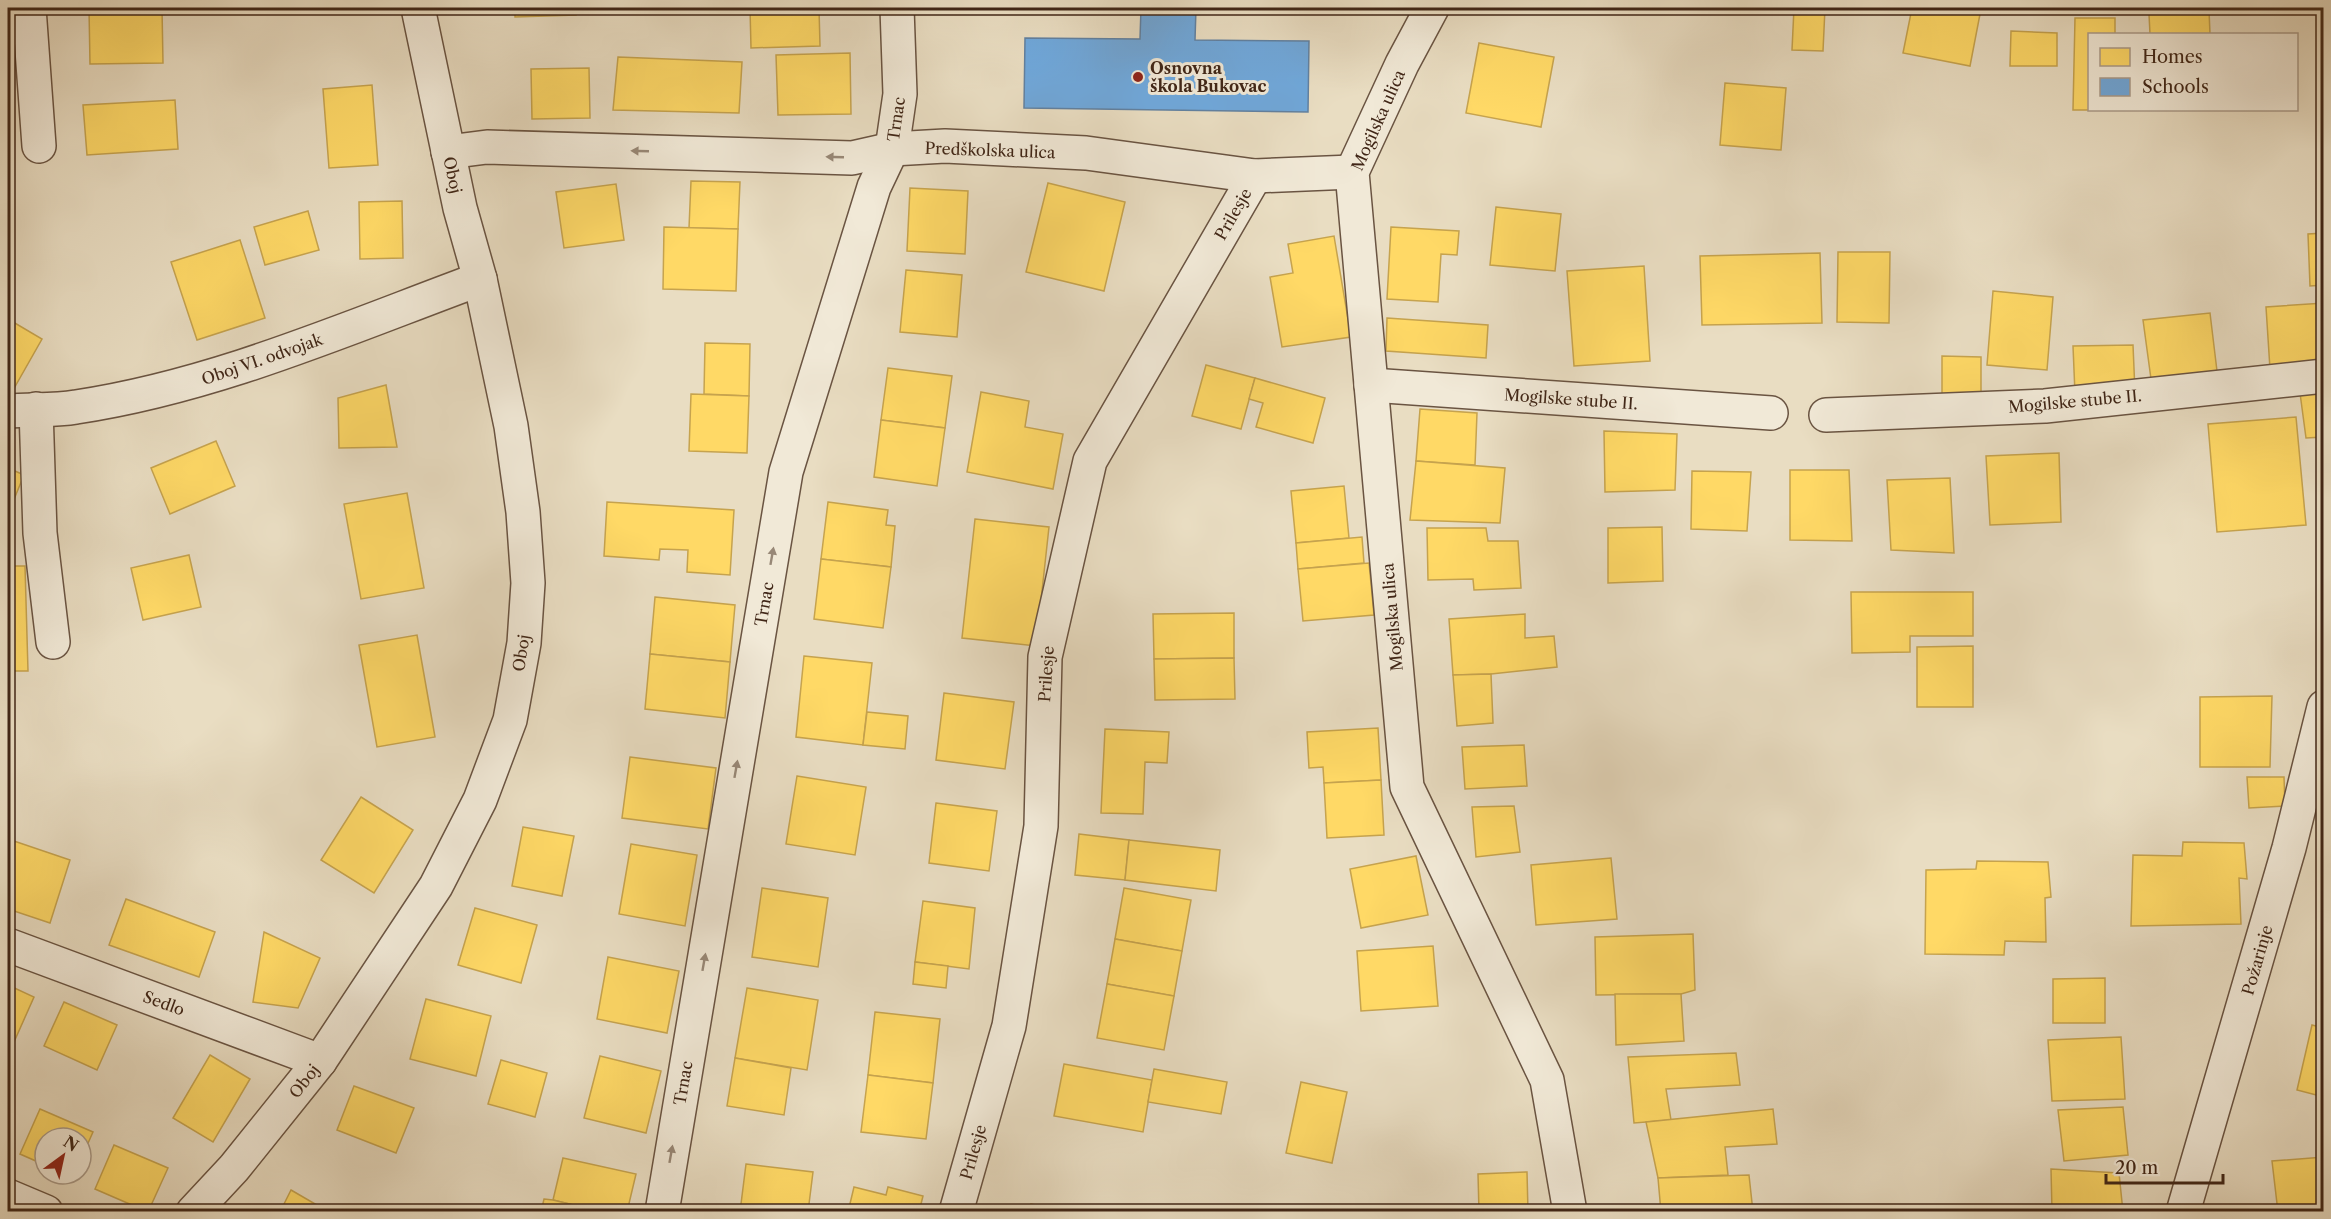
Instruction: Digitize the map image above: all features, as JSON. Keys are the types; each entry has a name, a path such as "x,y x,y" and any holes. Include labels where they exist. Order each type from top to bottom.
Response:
{"street":[{"path":"29,8 39,146"},
{"name":"Oboj","path":"194,1212 234,1168 320,1061 436,886 480,800 510,720 524,644 528,571 524,512 511,426 480,279 460,208 418,8"},
{"name":"Trnac","path":"662,1212 786,472 874,187 892,149 900,94 897,8"},
{"name":"Mogilska ulica","path":"1432,8 1402,64 1352,172 1407,787 1547,1080 1570,1212"},
{"name":"Predškolska ulica","path":"448,152 487,147 852,158 892,149 945,146 1086,153 1255,176 1352,172"},
{"name":"Prilesje","path":"956,1212 1010,1026 1041,826 1045,657 1090,461 1255,176"},
{"name":"Oboj VI. odvojak","path":"53,642 22,410 74,408 178,387 240,368 480,279"},
{"name":"Mogilske stube II.","path":"1826,415 2045,406 2324,376"},
{"name":"Mogilske stube II.","path":"1371,385 1771,413"},
{"name":"Požarinje","path":"2183,1212 2289,848 2324,707"},
{"name":"Sedlo","path":"8,945 320,1061"},
{"path":"8,1196 46,1212"}],"building: Homes":[{"path":"89,8 162,8 163,63 90,64"},
{"path":"515,8 576,8 576,15 515,17"},
{"path":"750,8 819,8 820,46 751,48"},
{"path":"1794,8 1825,8 1823,51 1792,50"},
{"path":"1912,8 1981,9 1970,66 1903,53"},
{"path":"2209,10 2210,33 2150,33 2149,14"},
{"path":"2075,18 2115,18 2115,33 2088,33 2088,110 2073,110"},
{"path":"2011,31 2057,33 2057,66 2010,66"},
{"path":"1479,43 1554,57 1541,127 1466,113"},
{"path":"850,53 851,114 778,115 776,55"},
{"path":"618,57 742,62 739,113 613,110"},
{"path":"589,68 590,118 532,119 531,69"},
{"path":"1725,83 1786,88 1781,150 1720,145"},
{"path":"372,85 378,165 329,168 323,89"},
{"path":"175,100 178,149 87,155 83,105"},
{"path":"691,181 740,182 738,229 689,228"},
{"path":"1048,183 1125,202 1104,291 1026,272"},
{"path":"616,184 624,240 564,248 556,192"},
{"path":"910,188 968,191 965,254 907,251"},
{"path":"402,201 403,258 360,259 359,202"},
{"path":"1496,207 1561,214 1555,271 1490,265"},
{"path":"308,211 319,250 265,265 254,227"},
{"path":"664,227 738,229 736,291 663,289"},
{"path":"1391,227 1459,231 1457,255 1441,254 1438,302 1387,299"},
{"path":"2324,233 2324,285 2310,286 2308,234"},
{"path":"1334,236 1351,337 1282,347 1270,277 1293,273 1288,244"},
{"path":"240,240 265,318 197,340 171,262"},
{"path":"1838,252 1890,252 1889,323 1837,322"},
{"path":"1820,253 1822,323 1702,325 1700,256"},
{"path":"1644,266 1650,361 1574,366 1567,271"},
{"path":"906,270 962,275 957,337 900,332"},
{"path":"1993,291 2053,297 2047,370 1987,365"},
{"path":"2324,303 2324,366 2270,369 2266,307"},
{"path":"2210,313 2217,371 2151,379 2143,320"},
{"path":"1387,318 1488,325 1486,358 1386,351"},
{"path":"8,319 42,339 8,399"},
{"path":"705,343 750,344 749,396 704,394"},
{"path":"2133,345 2135,392 2075,394 2073,346"},
{"path":"1942,356 1981,357 1981,397 1942,396"},
{"path":"1206,365 1255,378 1241,429 1192,416"},
{"path":"888,368 952,376 945,428 881,420"},
{"path":"1255,378 1325,398 1313,443 1256,427 1263,403 1249,399"},
{"path":"386,385 397,447 339,448 338,398"},
{"path":"2324,391 2324,437 2306,438 2300,393"},
{"path":"981,392 1029,401 1025,427 1063,434 1053,489 967,472"},
{"path":"691,394 749,396 747,453 689,451"},
{"path":"1420,409 1477,413 1475,465 1416,461"},
{"path":"2296,417 2306,525 2217,532 2208,424"},
{"path":"881,420 945,428 937,486 874,477"},
{"path":"1604,431 1677,434 1675,490 1605,492"},
{"path":"216,441 235,486 170,514 151,468"},
{"path":"2059,453 2061,522 1990,525 1986,456"},
{"path":"1416,461 1505,468 1500,523 1410,520"},
{"path":"8,468 24,475 8,514"},
{"path":"1790,470 1849,470 1852,541 1790,540"},
{"path":"1692,471 1751,472 1747,531 1691,529"},
{"path":"1950,478 1954,553 1891,550 1887,480"},
{"path":"1344,486 1349,538 1296,543 1291,491"},
{"path":"407,493 424,588 361,599 344,504"},
{"path":"607,502 734,510 730,575 687,572 688,550 660,549 659,560 604,556"},
{"path":"828,502 888,510 886,525 895,526 891,567 821,559"},
{"path":"975,519 1049,527 1036,646 962,638"},
{"path":"1662,527 1663,581 1608,583 1608,528"},
{"path":"1427,528 1486,528 1488,541 1518,541 1521,588 1474,590 1473,579 1428,580"},
{"path":"1362,537 1364,563 1298,569 1296,543"},
{"path":"189,555 201,607 143,620 131,568"},
{"path":"821,559 891,567 883,628 814,619"},
{"path":"1369,563 1374,615 1303,621 1298,569"},
{"path":"8,566 25,566 28,671 8,671"},
{"path":"1851,592 1973,592 1973,636 1910,636 1910,652 1852,653"},
{"path":"655,597 735,605 730,662 650,654"},
{"path":"1234,613 1234,658 1154,659 1153,614"},
{"path":"1525,614 1525,638 1554,636 1557,667 1491,674 1453,675 1449,619"},
{"path":"417,635 435,737 377,747 359,645"},
{"path":"1973,646 1973,707 1917,707 1917,647"},
{"path":"650,654 730,662 725,718 645,709"},
{"path":"804,656 872,663 863,745 796,737"},
{"path":"1234,658 1235,699 1155,700 1154,659"},
{"path":"1491,674 1493,723 1457,726 1453,675"},
{"path":"944,693 1014,702 1005,769 936,760"},
{"path":"2272,696 2270,767 2200,767 2200,697"},
{"path":"867,712 908,716 905,749 863,745"},
{"path":"1378,728 1381,780 1324,783 1323,767 1309,768 1307,732"},
{"path":"1105,729 1169,732 1167,763 1145,762 1143,814 1101,813"},
{"path":"1524,745 1527,786 1465,789 1462,747"},
{"path":"630,757 716,768 708,829 622,818"},
{"path":"797,776 866,787 855,855 786,844"},
{"path":"2247,777 2284,777 2285,806 2249,808"},
{"path":"1381,780 1384,835 1327,838 1324,783"},
{"path":"361,797 413,830 374,893 321,860"},
{"path":"936,803 997,811 989,871 929,863"},
{"path":"1514,806 1520,852 1476,857 1472,807"},
{"path":"523,827 574,836 562,896 512,886"},
{"path":"1079,834 1129,840 1125,880 1075,875"},
{"path":"8,839 70,860 50,923 8,909"},
{"path":"1129,840 1220,850 1216,891 1125,880"},
{"path":"2183,842 2244,843 2247,879 2239,878 2241,924 2131,926 2133,855 2182,856"},
{"path":"631,844 697,855 685,926 619,914"},
{"path":"1416,856 1428,915 1361,928 1350,869"},
{"path":"1611,858 1617,919 1536,925 1531,865"},
{"path":"1977,861 2048,862 2051,897 2045,898 2046,942 2005,941 2004,955 1925,954 1926,870 1976,869"},
{"path":"762,888 828,898 818,967 752,957"},
{"path":"1124,888 1191,900 1182,951 1115,939"},
{"path":"126,899 215,932 199,977 109,945"},
{"path":"923,901 975,908 969,969 915,962"},
{"path":"475,908 537,925 521,983 458,965"},
{"path":"264,932 320,958 298,1008 253,1002"},
{"path":"1693,934 1695,990 1681,994 1596,995 1595,937"},
{"path":"1115,939 1182,951 1174,996 1107,984"},
{"path":"1433,946 1438,1006 1361,1011 1357,951"},
{"path":"608,957 679,971 667,1033 597,1019"},
{"path":"915,962 948,966 946,988 913,984"},
{"path":"2105,978 2105,1023 2053,1023 2053,979"},
{"path":"1107,984 1174,996 1164,1050 1097,1038"},
{"path":"8,985 34,997 14,1042 8,1039"},
{"path":"747,988 818,1000 807,1070 735,1058"},
{"path":"1615,994 1681,994 1684,1041 1616,1045"},
{"path":"426,999 491,1016 476,1076 410,1059"},
{"path":"64,1002 117,1025 97,1070 44,1046"},
{"path":"875,1012 940,1019 933,1083 868,1075"},
{"path":"2312,1025 2324,1028 2324,1097 2297,1090"},
{"path":"2121,1037 2125,1099 2052,1101 2048,1040"},
{"path":"1736,1053 1740,1085 1666,1089 1671,1120 1634,1123 1628,1057"},
{"path":"210,1055 250,1079 213,1142 173,1118"},
{"path":"600,1056 661,1071 646,1133 584,1118"},
{"path":"735,1058 791,1068 784,1115 727,1106"},
{"path":"501,1060 547,1073 535,1117 488,1104"},
{"path":"1064,1064 1152,1080 1143,1132 1054,1116"},
{"path":"1154,1069 1227,1082 1221,1114 1148,1102"},
{"path":"868,1075 933,1083 926,1139 861,1132"},
{"path":"1301,1082 1347,1092 1332,1163 1286,1153"},
{"path":"354,1086 414,1108 396,1153 337,1130"},
{"path":"2123,1107 2128,1155 2064,1161 2058,1110"},
{"path":"40,1109 79,1126 33,1126 33,1160 20,1154"},
{"path":"1773,1109 1777,1144 1725,1147 1728,1175 1658,1178 1646,1122"},
{"path":"114,1145 168,1168 148,1212 95,1189"},
{"path":"2324,1157 2324,1212 2278,1212 2272,1161"},
{"path":"563,1158 636,1174 627,1212 602,1212 553,1200"},
{"path":"746,1164 813,1172 808,1212 740,1212"},
{"path":"2051,1169 2119,1173 2123,1212 2052,1212"},
{"path":"1527,1172 1528,1212 1479,1212 1478,1174"},
{"path":"1749,1175 1753,1212 1661,1212 1658,1178"},
{"path":"854,1187 886,1195 888,1187 923,1196 919,1212 848,1212"},
{"path":"291,1190 329,1212 280,1212"},
{"path":"544,1199 553,1200 602,1212 541,1212"},
{"path":"1031,1204 1070,1212 1030,1212"}],"building: Schools":[{"path":"1141,8 1196,8 1195,40 1309,41 1308,112 1024,108 1025,38 1140,39"}],"place":[{"name":"Osnovna škola Bukovac","path":"1138,77"}]}
